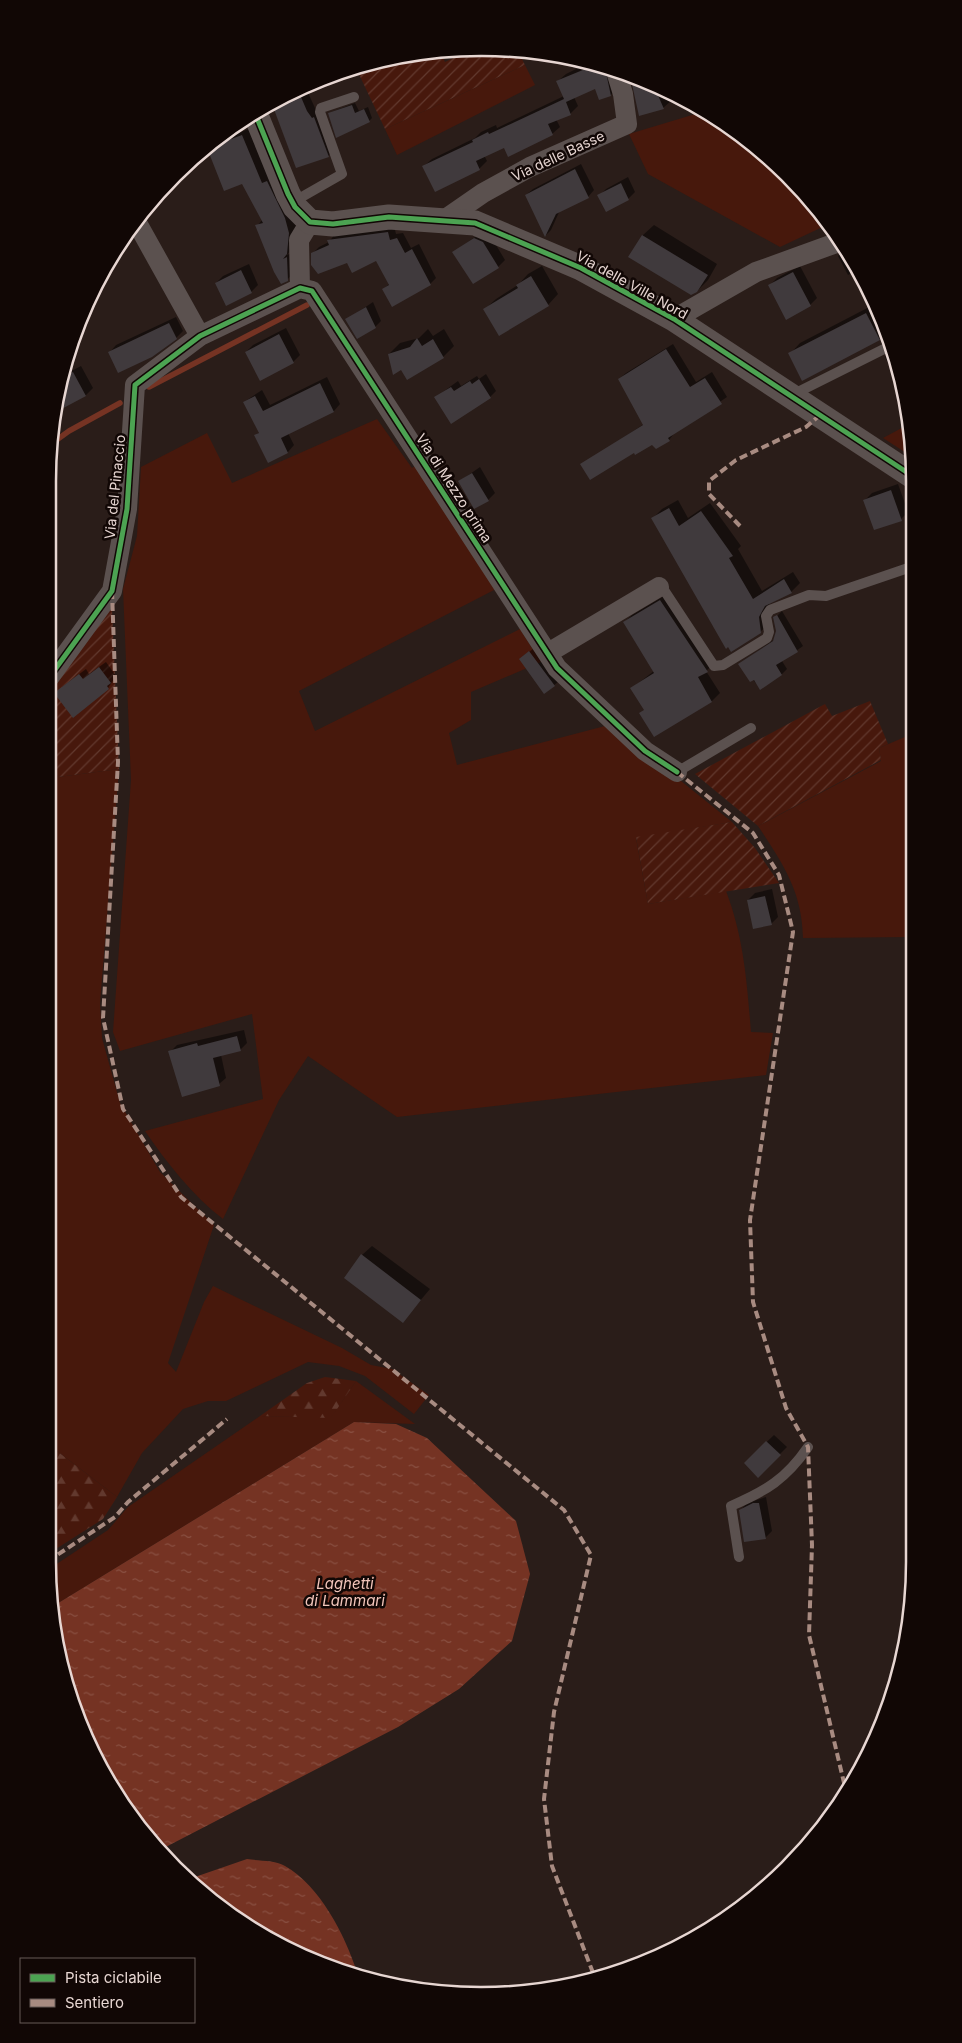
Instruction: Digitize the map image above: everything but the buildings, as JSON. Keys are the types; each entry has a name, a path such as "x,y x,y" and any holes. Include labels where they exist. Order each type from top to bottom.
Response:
{"street":[{"name":"Via delle Basse","path":"444,220 483,193 530,167 627,124 623,94 618,79"},
{"path":"140,228 200,336 300,288 299,240 310,222 292,203 258,120"},
{"name":"Via delle Ville Nord","path":"310,222 333,224 389,217 476,223 574,265 674,319 906,471"},
{"path":"674,319 756,272 833,244"},
{"name":"Via di Mezzo prima","path":"300,288 312,291 558,668 645,751 677,772"},
{"name":"Via del Pinaccio","path":"56,668 112,591 127,509 135,385 200,336"},
{"path":"548,653 659,587"}],"lane":[{"path":"292,203 342,174 320,112 321,108 354,97"},
{"path":"791,396 884,349"},
{"path":"659,587 664,590 714,666 723,665 767,638 766,616 770,610 810,595 826,596 906,570"},
{"path":"677,772 751,728"},
{"path":"739,1557 731,1506 763,1492 795,1467 808,1447"}],"green space":[{"path":"456,57 509,57 522,58 525,65 385,129 359,75 398,64 443,58 445,62"},
{"path":"525,65 535,85 397,155 385,129"},
{"path":"695,114 740,144 761,162 800,201 822,227 780,247 648,174 629,134"},
{"path":"377,419 412,468 420,463 494,581 494,590 299,691 315,731 520,629 541,662 471,692 471,720 449,733 457,765 605,726 676,777 732,822 636,838 648,904 726,891 741,943 751,1032 773,1033 766,1075 397,1117 308,1056 279,1100 223,1219 201,1200 181,1178 145,1131 263,1099 252,1014 120,1051 113,1032 131,780 123,589 137,536 141,467 207,433 232,483"},
{"path":"902,428 905,452 883,438"},
{"path":"112,609 119,769 58,777 56,773 56,677 101,615"},
{"path":"870,701 888,744 879,748 881,760 758,826 695,774 825,704 832,716"},
{"path":"906,737 906,937 803,938 802,921 795,892 783,866 758,826 881,761 879,748"},
{"path":"119,769 100,1003 102,1038 120,1103 160,1172 214,1225 168,1363 176,1372 204,1302 213,1286 342,1348 371,1365 392,1369 429,1395 414,1414 365,1376 339,1366 308,1362 226,1401 208,1401 183,1409 142,1453 117,1497 56,1450 56,773 58,777"},
{"path":"732,822 755,848 779,883 648,904 636,837"},
{"path":"325,1377 356,1381 331,1418 260,1416 307,1383"},
{"path":"356,1381 415,1424 354,1422 58,1603 56,1564 108,1530 128,1507 260,1416 331,1417"},
{"path":"56,1450 117,1497 103,1519 56,1549"}],"water":[{"name":"Laghetti di Lammari","path":"354,1422 396,1424 427,1438 516,1521 530,1574 512,1641 459,1689 398,1727 166,1847 144,1821 128,1798 100,1750 79,1699 71,1672 64,1645 58,1603"},
{"path":"247,1859 272,1862 285,1866 309,1886 330,1913 346,1943 355,1967 318,1954 269,1930 222,1899 196,1877"}],"waterway":[{"path":"149,387 307,305"},
{"path":"59,439 120,403"}],"marked path":[{"path":"740,526 709,494 709,481 736,460 806,427 820,415"},
{"path":"112,591 118,762 103,1018 123,1109 181,1197 564,1510 591,1555 554,1712 544,1799 552,1866 593,1972"},
{"path":"677,772 753,833 779,875 793,932 750,1220 753,1302 786,1408 808,1447 812,1545 809,1635 844,1782"},
{"path":"56,1556 115,1517 128,1502 227,1419"}],"cycle path":[{"path":"258,120 288,194 295,207 310,222 333,224 389,217 475,223 581,268 674,319 906,471"},
{"path":"56,668 112,591 127,509 135,385 200,336 300,288 312,291 557,668 645,751 677,772"}]}
